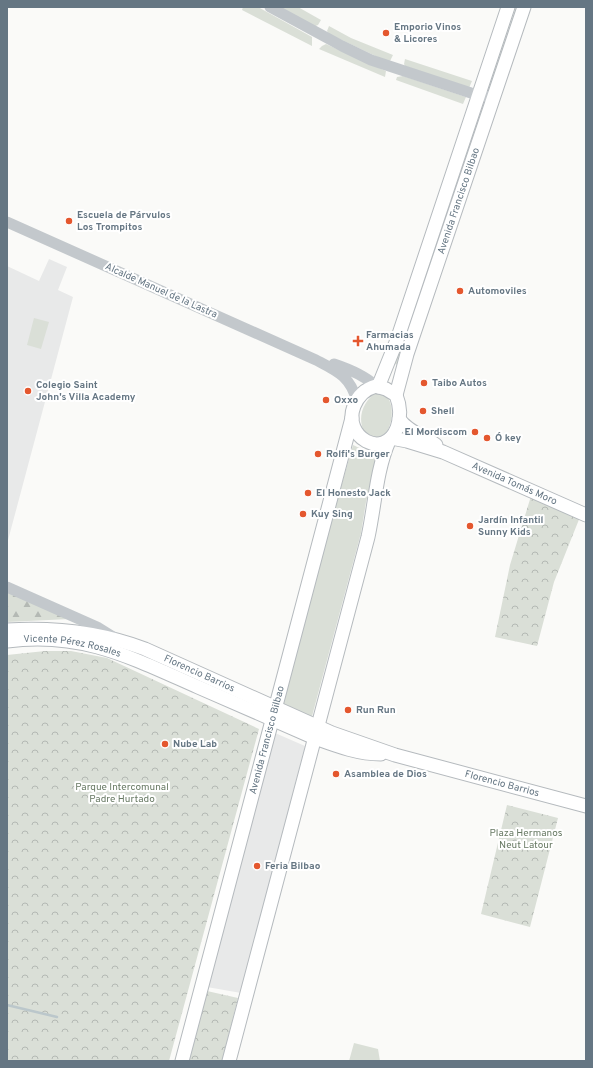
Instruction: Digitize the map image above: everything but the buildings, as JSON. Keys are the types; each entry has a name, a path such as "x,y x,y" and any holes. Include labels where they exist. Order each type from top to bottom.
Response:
{"main road":[{"name":"Avenida Francisco Bilbao","path":"377,386 398,340 508,7"},
{"name":"Avenida Francisco Bilbao","path":"396,395 407,354 524,7"},
{"path":"229,1061 368,537 385,450 398,426 399,406 396,395 377,386 365,391 357,401 352,412 353,426 361,438 367,442 374,444 382,443 390,439"},
{"name":"Avenida Francisco Bilbao","path":"182,1061 352,418"},
{"name":"Avenida Tomás Moro","path":"399,418 407,428 430,441 443,452"},
{"name":"Avenida Tomás Moro","path":"390,439 408,441 443,452 586,515"},
{"name":"Vicente Pérez Rosales","path":"7,630 72,630 115,639"},
{"name":"Vicente Pérez Rosales","path":"7,641 42,639 73,641 103,648 137,660"},
{"name":"Florencio Barrios","path":"115,639 145,649 274,713 356,751 395,755 586,806"},
{"name":"Florencio Barrios","path":"137,660 274,713"}],"street":[{"path":"270,7 336,43 371,60 479,95 494,98"},
{"name":"Alcalde Manuel de la Lastra","path":"7,222 316,360 344,376 351,384 357,401"},
{"name":"Alcalde Manuel de la Lastra","path":"316,360 332,363 355,372 377,386"},
{"name":"Florencio Barrios","path":"7,587 97,627 115,639"}],"shaded area":[{"name":"Colegio Saint John's Villa Academy","path":"49,259 67,267 58,290 73,297 7,544 7,266 39,281"},
{"name":"Feria Bilbao","path":"275,733 305,746 241,993 207,987"}],"green space":[{"path":"243,7 258,7 312,37 312,46 242,10"},
{"path":"276,7 298,7 321,20 318,25 313,27"},
{"path":"516,7 519,7 398,365 395,364"},
{"path":"329,26 351,38 393,55 390,61 384,60 329,34 327,31"},
{"path":"326,44 386,71 385,77 319,49"},
{"path":"405,59 472,81 469,88 405,66"},
{"path":"403,76 466,97 463,104 396,80 397,77"},
{"path":"34,318 49,322 41,349 27,345"},
{"path":"377,392 388,398 392,413 388,430 381,437 375,438 364,432 361,415 368,400"},
{"path":"353,445 368,452 379,451 366,502 361,533 311,720 282,707 319,564"},
{"path":"531,496 580,517 554,582 537,646 495,637 510,565"},
{"path":"7,592 70,619 7,622"},
{"name":"Parque Intercomunal Padre Hurtado","path":"45,651 71,651 107,658 259,729 169,1061 7,1061 7,655"},
{"name":"Plaza Hermanos Neut Latour","path":"507,805 558,818 530,927 481,914"},
{"path":"207,991 238,998 222,1061 188,1061"},
{"path":"354,1043 378,1049 380,1061 349,1061"}],"waterway":[{"path":"7,1005 57,1017"}],"place":[{"name":"Emporio Vinos & Licores","path":"386,33"},
{"name":"Escuela de Párvulos Los Trompitos","path":"69,221"},
{"name":"Automoviles","path":"460,291"},
{"name":"Farmacias Ahumada","path":"358,341"},
{"name":"Taibo Autos","path":"424,383"},
{"name":"Colegio Saint John's Villa Academy","path":"28,391"},
{"name":"Oxxo","path":"326,400"},
{"name":"Shell","path":"423,411"},
{"name":"El Mordiscom","path":"475,432"},
{"name":"Ó key","path":"487,438"},
{"name":"Rolfi's Burger","path":"318,454"},
{"name":"El Honesto Jack","path":"308,493"},
{"name":"Kuy Sing","path":"303,514"},
{"name":"Jardín Infantil Sunny Kids","path":"470,526"},
{"name":"Run Run","path":"348,710"},
{"name":"Nube Lab","path":"165,744"},
{"name":"Asamblea de Dios","path":"336,774"},
{"name":"Feria Bilbao","path":"257,866"}]}
